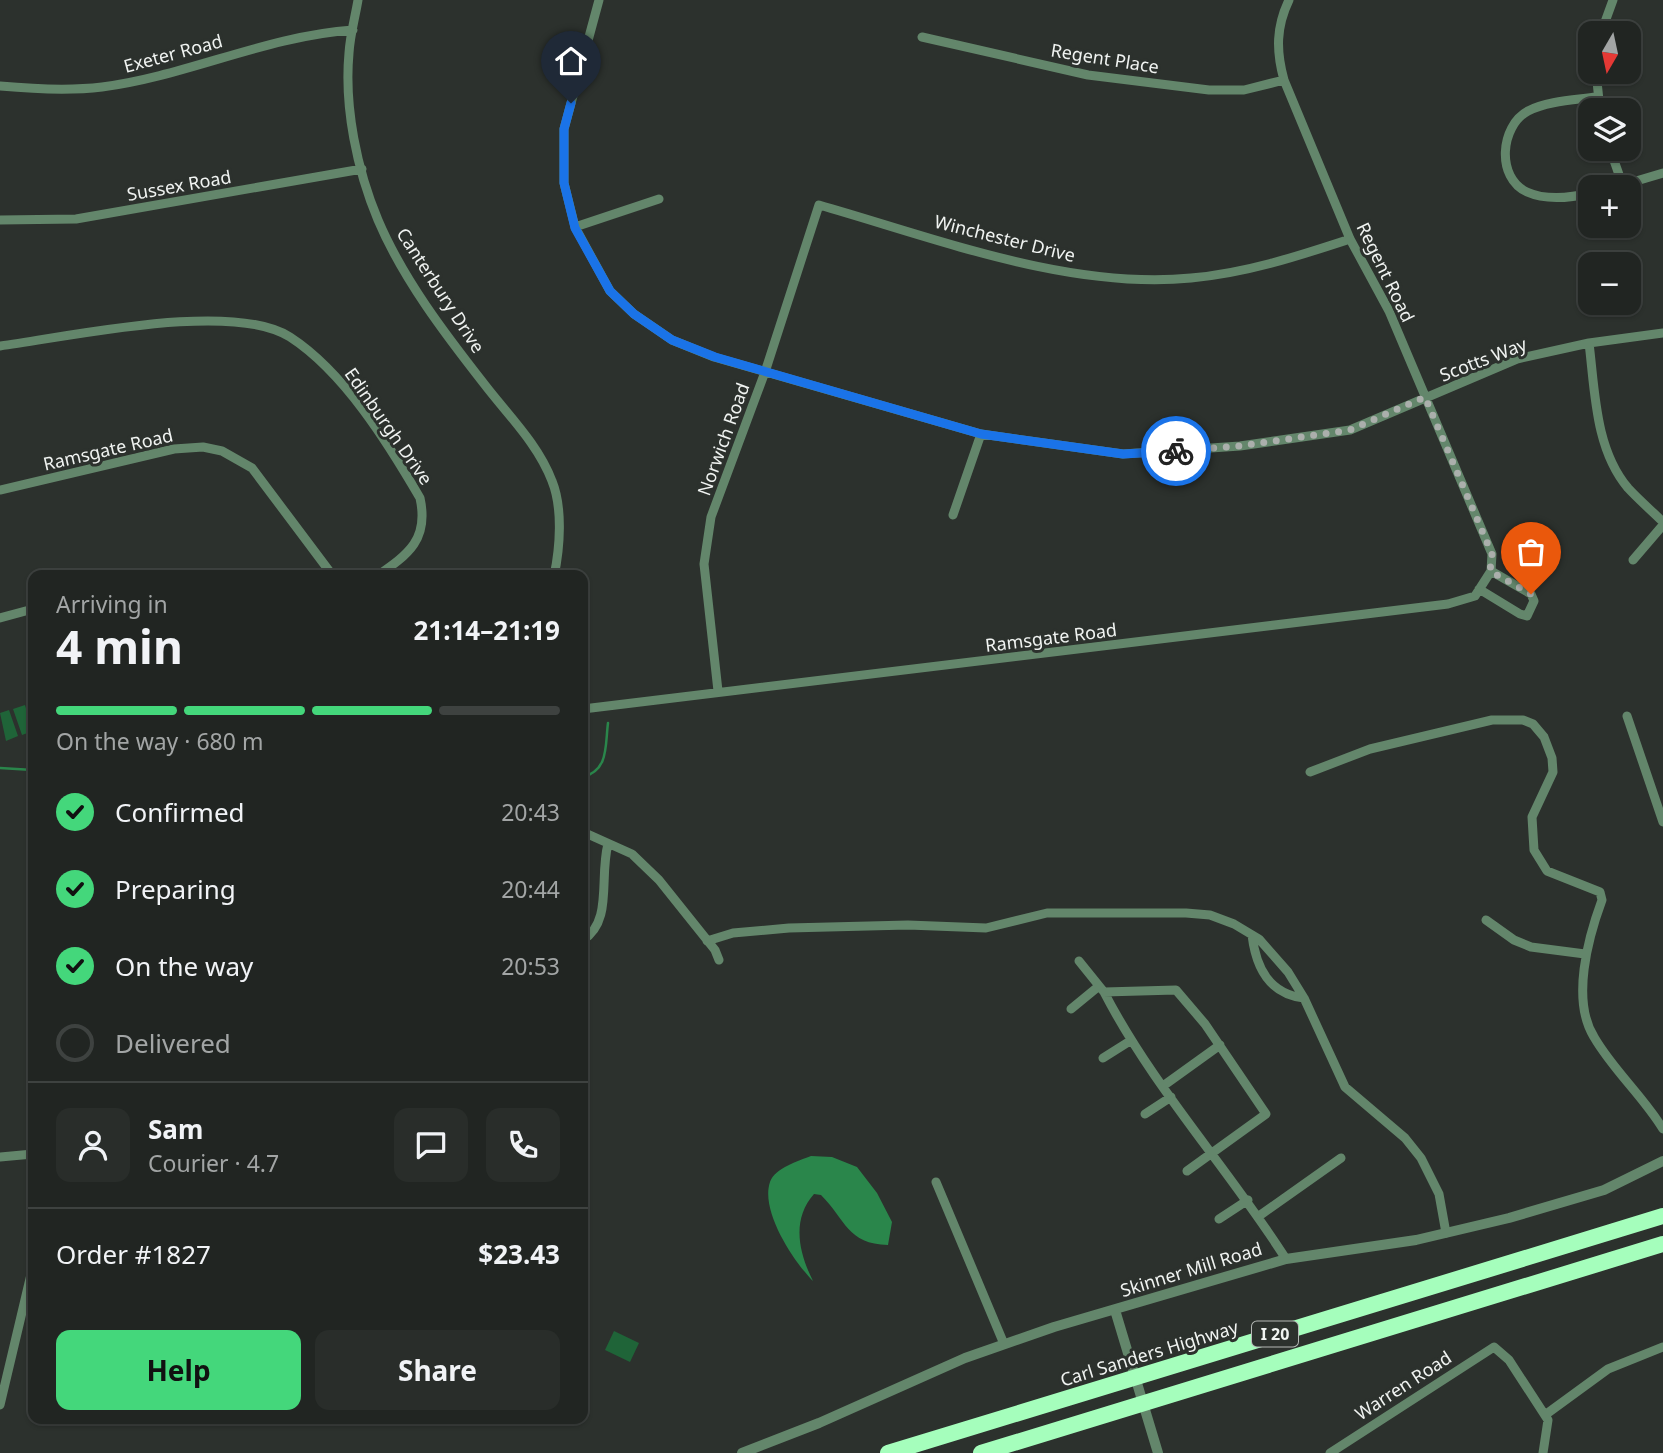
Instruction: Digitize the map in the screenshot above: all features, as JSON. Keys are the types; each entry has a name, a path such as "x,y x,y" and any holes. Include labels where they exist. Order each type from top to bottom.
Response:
{"highway":[{"name":"Carl Sanders Highway","path":"888,1453 1663,1216"},
{"name":"I 20","path":"981,1453 1663,1244"}],"street":[{"name":"Canterbury Drive","path":"358,0 349,52 349,100 362,169 378,219 400,262 476,373 533,445 553,482 558,530 555,570"},
{"name":"Scotts Way","path":"599,0 564,129 564,183 575,228 610,291 634,314 672,340 715,357 981,434 1123,454 1240,446 1350,430 1517,359 1589,343 1663,333"},
{"name":"Regent Road","path":"1289,0 1279,27 1278,56 1284,80 1350,239 1389,311 1492,554 1490,571"},
{"path":"1605,21 1613,0"},
{"name":"Exeter Road","path":"0,86 102,87 263,45 324,32 353,30"},
{"name":"Regent Place","path":"922,37 1088,75 1209,90 1244,90 1284,80"},
{"path":"1578,195 1557,198 1524,191 1514,180 1504,154 1510,130 1526,112 1596,97 1596,84"},
{"name":"Sussex Road","path":"0,220 76,219 311,175 362,169"},
{"path":"1641,180 1663,173"},
{"path":"575,228 659,199"},
{"name":"Winchester Drive","path":"818,205 1056,271 1128,277 1190,278 1272,265 1350,239"},
{"name":"Norwich Road","path":"718,691 704,564 711,517 765,372 818,205"},
{"name":"Edinburgh Drive","path":"0,346 203,318 252,323 289,336 339,378 420,498 424,514 420,537 402,559 386,570"},
{"path":"1589,343 1599,420 1612,462 1627,487 1663,524 1633,560"},
{"path":"953,515 981,434"},
{"name":"Ramsgate Road","path":"0,490 174,449 203,447 222,451 252,468 328,570"},
{"path":"1490,571 1531,594 1534,601 1532,611 1527,616 1520,614 1479,589 1490,571"},
{"name":"Ramsgate Road","path":"588,708 1448,604 1475,596 1479,589"},
{"path":"0,618 28,610"},
{"path":"1627,716 1663,822"},
{"path":"1310,772 1353,754 1492,720 1512,719 1533,724 1544,737 1552,758 1553,772 1532,817 1534,850 1547,871 1600,892 1602,900 1585,954 1582,1004 1592,1035 1643,1098 1663,1129"},
{"path":"588,834 632,854 659,880 719,960"},
{"path":"588,935 603,916 603,863 608,844"},
{"path":"707,941 733,933 789,929 908,925 986,928 1061,912 1198,914 1234,924 1252,934 1288,972 1304,998 1345,1087 1405,1138 1433,1178 1446,1233"},
{"path":"1486,920 1514,940 1531,947 1585,954"},
{"path":"1252,934 1253,945 1271,986 1284,996 1304,998"},
{"path":"1079,961 1102,989 1130,1041 1248,1200 1286,1259"},
{"path":"1071,1009 1102,989 1176,990 1220,1045 1266,1114 1187,1171"},
{"path":"1103,1058 1130,1041"},
{"path":"1163,1086 1220,1045"},
{"path":"1145,1114 1171,1097"},
{"path":"0,1157 28,1154"},
{"path":"1259,1216 1341,1158"},
{"name":"Skinner Mill Road","path":"742,1453 1004,1344 1286,1259 1446,1233 1509,1219 1604,1190 1663,1161"},
{"path":"936,1182 1004,1344"},
{"path":"1219,1219 1248,1200"},
{"path":"0,1405 28,1287"},
{"path":"1115,1310 1158,1453"},
{"name":"Warren Road","path":"1330,1453 1494,1347 1509,1360 1545,1415"},
{"path":"1543,1453 1548,1420 1545,1415 1608,1369 1663,1347"}],"shaded area":[{"path":"25,705 28,733 22,735 13,709"},
{"path":"9,710 18,736 6,741 0,713"},
{"path":"811,1156 832,1157 857,1167 877,1193 892,1222 888,1245 874,1244 855,1235 821,1195 814,1194 802,1215 800,1226 801,1248 813,1281 788,1249 774,1221 768,1194 770,1182 777,1173"},
{"path":"614,1331 639,1343 630,1362 605,1350"}],"waterway":[{"path":"588,775 602,763 608,723"},
{"path":"0,768 28,770"}],"way so far":[{"path":"1176,451 1240,446 1350,430 1425,397 1492,554 1490,571 1531,594"}],"route":[{"path":"571,103 564,129 564,183 575,228 610,291 634,314 672,340 715,357 981,434 1123,454 1176,451"}]}
